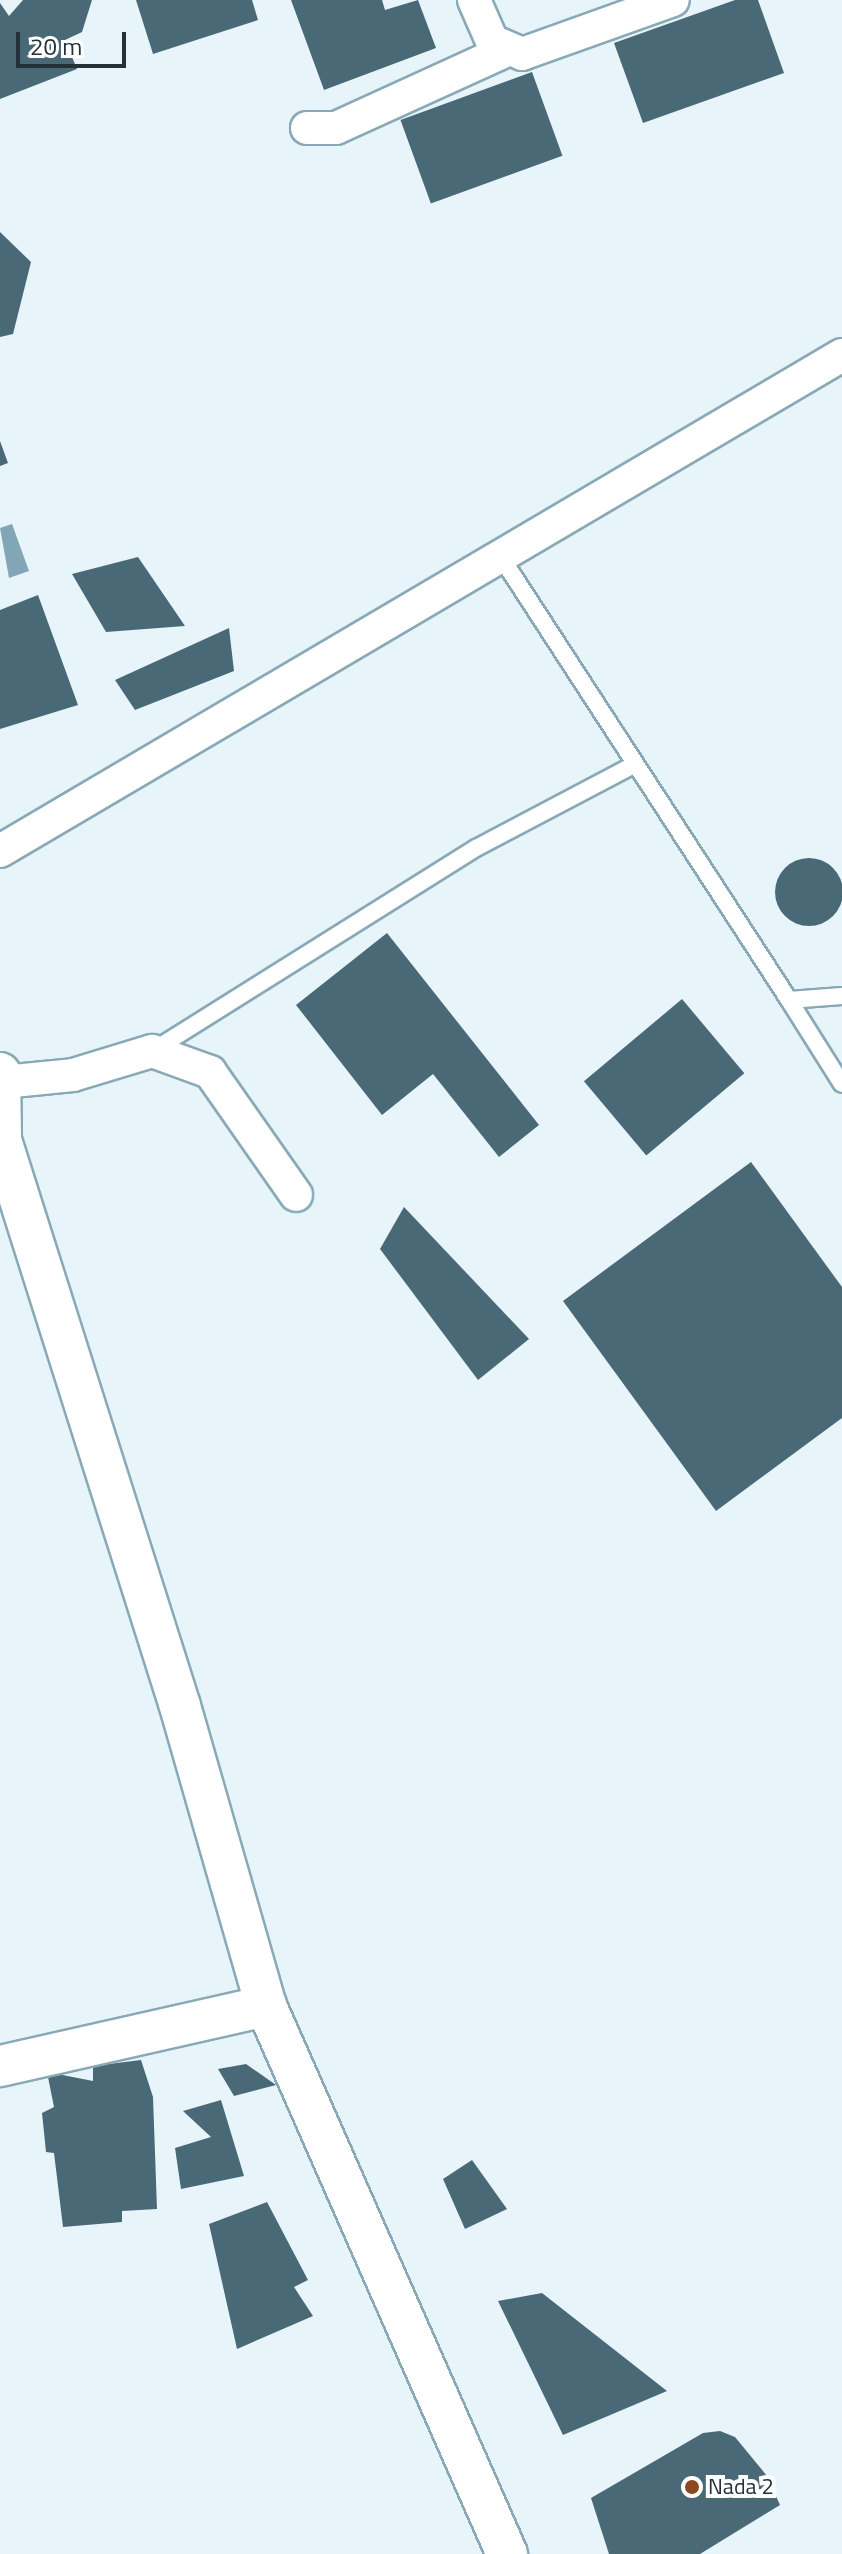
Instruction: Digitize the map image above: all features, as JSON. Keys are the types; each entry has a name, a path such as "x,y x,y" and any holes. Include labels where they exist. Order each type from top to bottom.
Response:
{"street":[{"path":"474,0 482,28 505,51"},
{"path":"307,128 336,128 505,51 543,52 673,0"},
{"path":"0,851 842,355"},
{"path":"296,1195 210,1072 152,1051 73,1075 2,1078 1,1140 180,1706 266,2006 507,2554"},
{"path":"0,2066 266,2006"}],"lane":[{"path":"501,557 842,1084"},
{"path":"152,1051 476,848 635,764"},
{"path":"789,1000 842,996"}],"water":[{"path":"12,524 29,571 9,578 0,528"}],"building":[{"path":"23,0 92,0 82,32 65,40 77,69 0,99 0,3 9,16"},
{"path":"136,0 252,0 258,20 153,54"},
{"path":"291,0 382,0 385,10 418,0 436,48 324,90"},
{"path":"735,0 758,0 784,73 643,123 614,43"},
{"path":"532,72 562,156 431,204 400,120"},
{"path":"0,232 31,262 13,334 0,337"},
{"path":"0,441 8,463 0,466"},
{"path":"138,557 185,626 106,632 72,574"},
{"path":"38,595 78,705 0,729 0,610"},
{"path":"229,628 234,671 135,710 115,680"},
{"path":"816,858 837,873 843,892 841,905 833,916 816,926 802,926 785,916 777,905 775,885 785,868 796,860"},
{"path":"387,933 539,1125 499,1157 433,1074 382,1115 296,1005"},
{"path":"682,999 744,1073 646,1156 584,1081"},
{"path":"751,1162 842,1287 842,1418 716,1511 563,1301"},
{"path":"404,1207 529,1339 478,1380 380,1249"},
{"path":"141,2060 153,2097 157,2209 122,2211 122,2222 63,2227 54,2153 46,2152 42,2113 54,2107 47,2072 93,2081 93,2066"},
{"path":"246,2064 276,2085 234,2096 218,2069"},
{"path":"221,2100 244,2176 181,2189 175,2148 211,2137 183,2111"},
{"path":"472,2160 507,2209 465,2229 443,2179"},
{"path":"267,2202 308,2280 294,2287 313,2316 237,2349 209,2224"},
{"path":"542,2293 667,2391 563,2435 498,2301"},
{"name":"Nada 2","path":"720,2431 735,2437 767,2476 780,2505 700,2554 609,2554 591,2498 703,2433"}],"place":[{"name":"Nada 2","path":"692,2487"}]}
